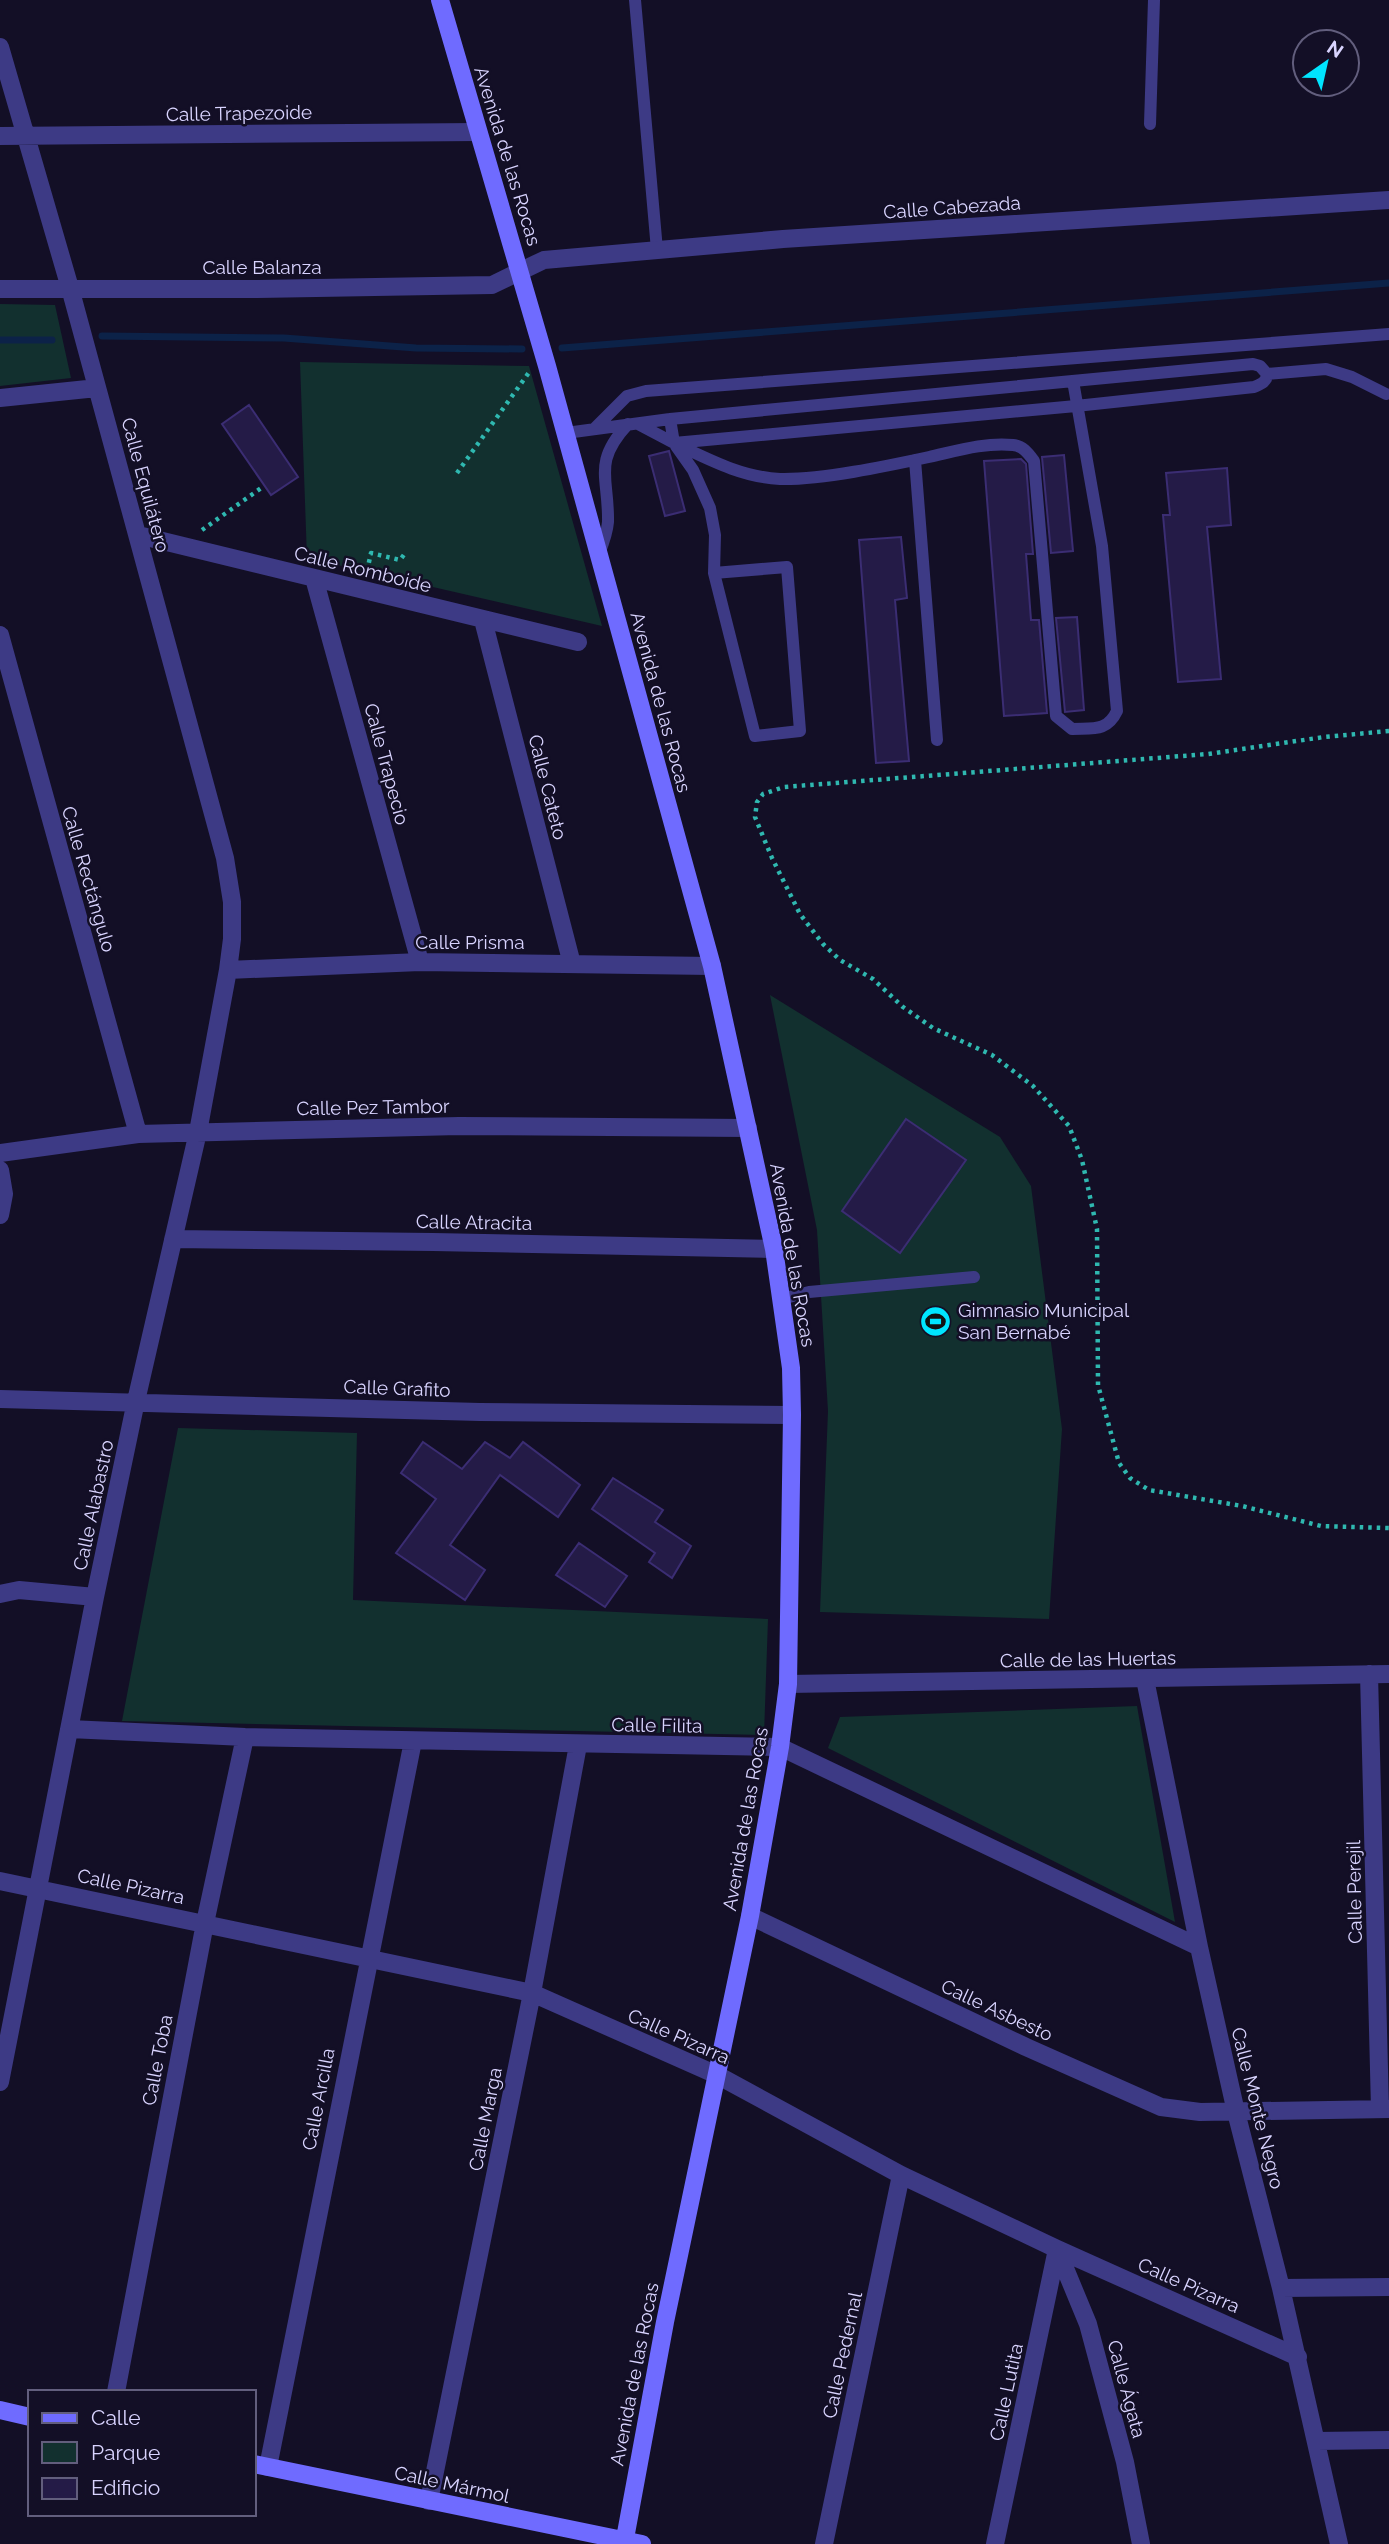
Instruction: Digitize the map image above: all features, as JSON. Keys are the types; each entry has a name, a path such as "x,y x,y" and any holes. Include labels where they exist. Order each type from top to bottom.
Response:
{"street":[{"name":"Avenida de las Rocas","path":"440,0 547,365 712,966 774,1249 791,1368 788,1684 780,1747 750,1916 665,2322 624,2542"},
{"name":"Calle Equilátero","path":"0,47 89,355 225,858 232,902 232,939"},
{"name":"Calle Trapezoide","path":"0,136 478,132"},
{"name":"Calle Cabezada","path":"520,271 544,260 783,239 1389,200"},
{"name":"Calle Balanza","path":"0,289 72,295 492,285 520,271"},
{"path":"0,398 97,388"},
{"name":"Calle Romboide","path":"138,535 578,642"},
{"name":"Calle Trapecio","path":"314,578 420,962"},
{"name":"Calle Cateto","path":"483,620 572,964"},
{"name":"Calle Rectángulo","path":"0,635 138,1133"},
{"name":"Calle Alabastro","path":"0,2082 95,1597 136,1401 198,1132 232,939"},
{"name":"Calle Prisma","path":"228,970 420,962 712,966"},
{"name":"Calle Pez Tambor","path":"0,1153 138,1133 459,1126 748,1128"},
{"path":"0,1170 4,1195 0,1215"},
{"name":"Calle Atracita","path":"173,1239 774,1249"},
{"name":"Calle Grafito","path":"0,1399 480,1412 792,1415"},
{"path":"0,1594 19,1590 95,1597"},
{"name":"Calle Perejil","path":"1370,1674 1384,2109"},
{"name":"Calle de las Huertas","path":"788,1684 1389,1674"},
{"name":"Calle Monte Negro","path":"1145,1679 1199,1947 1236,2112 1298,2357 1339,2544"},
{"name":"Calle Filita","path":"69,1728 246,1737 780,1747 1199,1947"},
{"name":"Calle Toba","path":"116,2390 205,1923 246,1737"},
{"name":"Calle Arcilla","path":"261,2465 413,1741"},
{"name":"Calle Marga","path":"429,2501 532,1993 578,1745"},
{"name":"Calle Pizarra","path":"0,1881 532,1993 717,2074 901,2175 1057,2249 1298,2357"},
{"name":"Calle Asbesto","path":"750,1916 1026,2047 1161,2107 1200,2112 1384,2109"},
{"name":"Calle Pedernal","path":"824,2544 901,2175"},
{"name":"Calle Lutita","path":"995,2544 1057,2249"},
{"name":"Calle Ágata","path":"1057,2249 1088,2324 1125,2462 1141,2544"},
{"path":"1281,2288 1389,2287"},
{"path":"0,2410 28,2417"},
{"path":"1317,2441 1389,2440"},
{"name":"Calle Mármol","path":"261,2465 642,2544"}],"lane":[{"path":"635,0 657,250"},
{"path":"1150,124 1154,0"},
{"path":"594,429 627,396 646,391 1389,334"},
{"path":"566,433 670,419 1253,364 1260,366 1267,374"},
{"path":"1267,374 1326,369 1352,377 1386,394"},
{"path":"674,443 1254,387 1262,384 1267,374"},
{"path":"633,424 719,465 752,476 781,479 825,475 915,460 984,445 1016,445 1026,451 1034,461 1056,716 1072,729 1102,727 1112,722 1117,711 1102,546 1073,381"},
{"path":"892,399 894,423"},
{"path":"670,419 674,443 693,470 710,508 715,535 714,573 755,736 800,731 787,567 714,573"},
{"path":"600,554 608,521 603,475 605,463 609,448 633,424"},
{"path":"915,460 937,740"},
{"path":"781,1299 809,1292 974,1278"}],"path":[{"path":"457,473 531,369 547,365"},
{"path":"182,545 264,486"},
{"path":"362,590 371,554 401,560 406,552"},
{"path":"1389,731 1324,737 1208,754 784,787 764,794 757,802 755,817 800,914 840,960 873,979 903,1007 933,1028 992,1055 1033,1086 1069,1126 1082,1160 1097,1229 1098,1385 1118,1464 1129,1478 1149,1490 1242,1506 1321,1526 1389,1528"}],"green space":[{"path":"0,304 55,305 71,378 0,386"},
{"path":"300,362 529,366 602,626 307,558"},
{"name":"Gimnasio Municipal San Bernabé","path":"770,995 1000,1137 1031,1186 1062,1429 1049,1619 820,1612 828,1411 817,1230"},
{"path":"178,1428 357,1433 353,1600 768,1619 764,1735 122,1721"},
{"path":"1137,1706 1175,1922 828,1748 840,1717"}],"building":[{"path":"249,405 298,477 271,495 222,424"},
{"path":"669,451 685,511 665,516 649,456"},
{"path":"1064,455 1073,551 1051,553 1042,457"},
{"path":"1021,459 1026,464 1033,554 1026,554 1031,620 1039,620 1047,713 1004,716 984,461"},
{"path":"1227,468 1231,525 1207,527 1221,679 1178,682 1163,515 1170,515 1166,473"},
{"path":"901,537 907,598 895,600 909,761 876,763 859,540"},
{"path":"1077,617 1084,710 1065,712 1056,618"},
{"path":"906,1119 966,1160 900,1253 842,1211"},
{"path":"423,1442 462,1469 485,1442 510,1458 523,1442 580,1485 558,1517 500,1475 450,1545 485,1570 465,1600 396,1553 436,1499 401,1473"},
{"path":"613,1478 663,1510 655,1522 691,1546 672,1578 649,1562 655,1553 592,1509"},
{"path":"579,1543 627,1576 605,1607 556,1575"}],"waterway":[{"path":"562,348 1389,283"},
{"path":"102,336 284,338 416,348 522,349"},
{"path":"0,340 52,340"}],"place":[{"name":"Gimnasio Municipal San Bernabé","path":"935,1321"}]}
